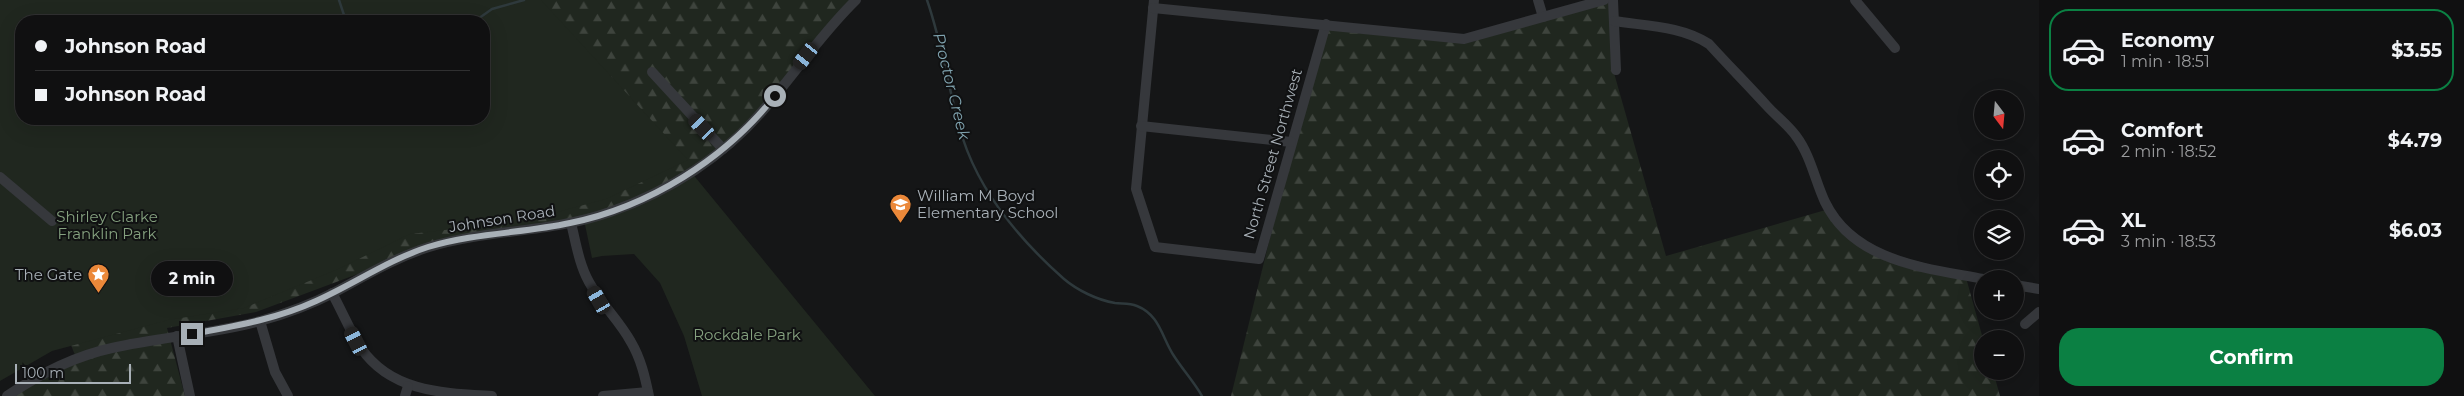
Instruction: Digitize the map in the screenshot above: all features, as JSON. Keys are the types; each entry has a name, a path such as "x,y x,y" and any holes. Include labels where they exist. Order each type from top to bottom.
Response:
{"street":[{"name":"Johnson Road","path":"7,396 23,385 68,363 110,348 260,321 299,308 332,293 393,260 430,247 571,223 609,212 650,196 683,178 723,149 764,109 827,30 856,0"},
{"path":"1538,0 1543,16"},
{"path":"1291,142 1142,126 1154,4 1464,39 1604,0"},
{"path":"1613,0 1616,70"},
{"path":"1855,0 1895,48"},
{"path":"1614,21 1683,31 1697,36 1709,44 1796,136 1809,158 1825,202 1835,219 1849,235 1865,247 1882,256 1974,277"},
{"name":"North Street Northwest","path":"1142,126 1136,189 1156,247 1259,258 1326,24"},
{"path":"652,72 723,149"},
{"path":"0,176 52,221"},
{"path":"571,223 580,260 588,280 599,300 631,342 640,360 649,394 603,396"},
{"path":"2024,286 2039,289"},
{"path":"332,293 366,355 387,374 408,386 427,390 492,396"},
{"path":"2025,324 2039,312"},
{"path":"260,321 275,372 288,396"},
{"path":"177,336 190,396"},
{"path":"405,396 408,386"}],"green space":[{"name":"Shirley Clarke Franklin Park","path":"0,0 541,0 688,160 606,199 524,221 410,234 336,270 244,308 168,320 52,351 0,381"},
{"name":"Shirley Clarke Franklin Park","path":"274,0 853,0 808,54 718,153 617,212 486,233 363,272 256,312 167,328 185,396 7,396 75,355 13,200 449,125 490,125 490,15 424,15"},
{"path":"1612,0 1614,73 1666,256 1829,209 1867,248 1965,274 1974,306 1974,320 1978,320 1981,330 1974,330 1974,380 1996,380 2000,396 1231,396 1323,23 1465,37"},
{"name":"Rockdale Park","path":"691,172 875,396 702,396 684,336 660,283 634,254 592,258 584,220 617,212"}],"waterway":[{"name":"Proctor Creek","path":"339,0 344,15"},
{"name":"Proctor Creek","path":"484,15 492,9 524,0"},
{"name":"Proctor Creek","path":"927,0 963,139 980,179 1004,215 1033,249 1069,283 1094,297 1108,302 1134,305 1151,315 1174,356 1202,396"}],"place":[{"name":"William M Boyd Elementary School","path":"901,224"},
{"name":"The Gate","path":"98,294"}],"route":[{"path":"192,334 260,321 299,308 332,293 393,260 430,247 455,241 571,223 609,212 650,196 683,178 716,155 742,132 775,96"}]}
